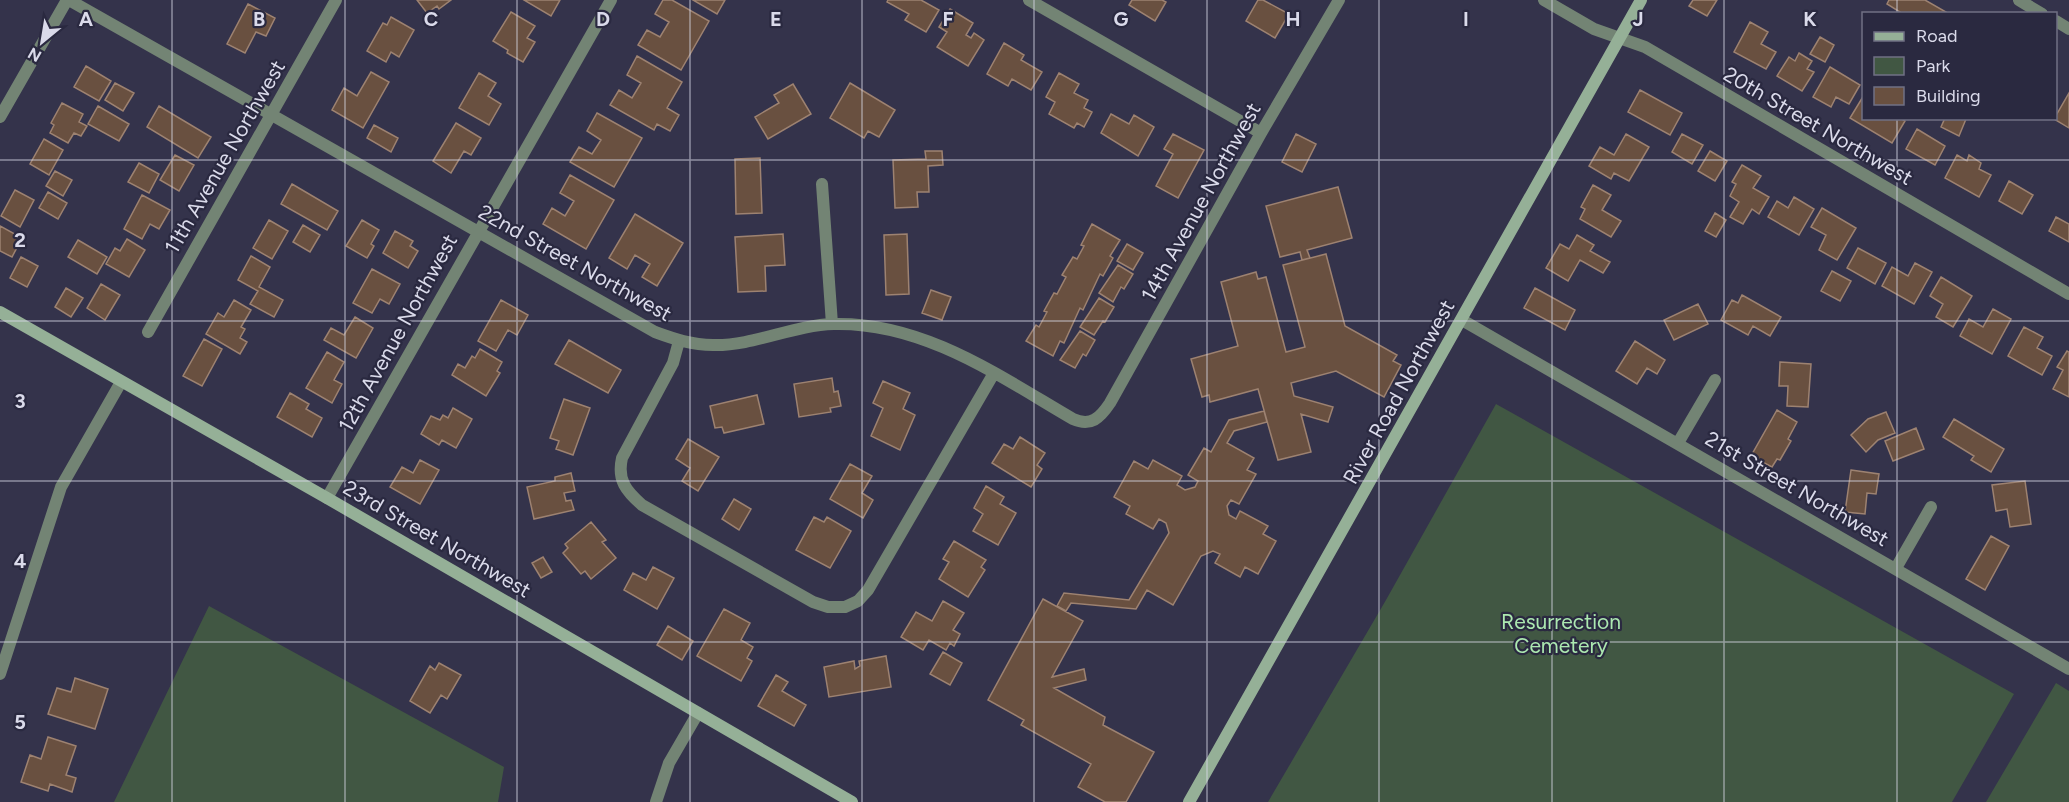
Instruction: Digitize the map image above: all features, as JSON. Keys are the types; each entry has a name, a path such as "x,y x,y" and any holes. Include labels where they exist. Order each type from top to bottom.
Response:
{"street":[{"name":"22nd Street Northwest","path":"68,0 655,332 679,341 713,345 736,343 832,324 856,325 912,335 938,344 994,373 1073,419 1080,422 1095,421"},
{"path":"0,117 68,0"},
{"name":"11th Avenue Northwest","path":"148,332 336,0"},
{"name":"12th Avenue Northwest","path":"327,498 610,0"},
{"path":"1029,0 1261,133"},
{"name":"14th Avenue Northwest","path":"1095,421 1101,417 1110,403 1261,133 1339,0"},
{"name":"20th Street Northwest","path":"1544,0 1594,29 1645,47 2069,294"},
{"name":"River Road Northwest","path":"1189,802 1641,0"},
{"path":"2019,0 2039,12"},
{"path":"822,184 832,324"},
{"name":"23rd Street Northwest","path":"0,312 852,802"},
{"name":"21st Street Northwest","path":"1462,320 2069,669"},
{"path":"679,341 673,363 622,459 619,470 622,483 642,505 798,594 828,608 845,607 858,601 868,590 994,373"},
{"name":"21st Street Northwest","path":"1678,443 1714,380"},
{"path":"0,674 61,487 121,382"},
{"name":"21st Street Northwest","path":"1896,568 1931,507"},
{"path":"656,802 669,763 698,713"}],"green space":[{"name":"Resurrection Cemetery","path":"1496,404 2014,694 1952,802 1268,802 1386,600"},
{"path":"209,606 504,767 498,802 114,802"},
{"path":"2056,683 2069,691 2069,802 1986,802"}],"building":[{"path":"417,0 451,0 439,9 437,6 427,13"},
{"path":"524,0 560,0 551,16"},
{"path":"663,0 672,0 709,21 681,70 638,45 647,30 660,37 669,22 655,14"},
{"path":"693,0 725,0 717,14"},
{"path":"888,0 921,0 939,10 926,32 905,20 909,14 887,2"},
{"path":"1132,0 1166,2 1155,21 1129,5"},
{"path":"1258,0 1263,0 1289,14 1275,38 1246,21"},
{"path":"1693,0 1717,0 1707,16 1689,6"},
{"path":"1889,0 1925,0 1946,12 1900,12 1887,4"},
{"path":"248,4 275,18 266,36 256,32 245,53 227,44"},
{"path":"950,9 973,23 966,35 971,38 974,33 984,40 968,66 937,47 947,32 939,27"},
{"path":"511,12 535,26 527,38 535,42 523,62 507,53 508,50 493,41"},
{"path":"391,17 414,30 399,57 391,52 386,62 367,51 383,23 387,25"},
{"path":"1750,22 1768,32 1761,44 1776,52 1766,69 1734,52"},
{"path":"1820,37 1834,45 1825,62 1810,54"},
{"path":"1004,43 1024,55 1021,60 1042,72 1031,90 1012,79 1008,86 987,74"},
{"path":"1799,53 1812,61 1807,69 1814,72 1802,91 1777,76 1789,57 1795,61"},
{"path":"637,56 682,82 667,108 679,115 670,131 657,124 654,130 610,105 619,90 632,98 641,83 627,75"},
{"path":"86,66 111,81 99,101 74,87"},
{"path":"1830,67 1860,85 1849,104 1836,97 1831,107 1813,97"},
{"path":"371,72 389,82 363,128 332,110 344,88 357,96"},
{"path":"479,73 496,83 488,96 501,104 489,125 459,108"},
{"path":"1059,73 1079,84 1074,93 1088,100 1084,108 1092,112 1084,127 1077,123 1074,128 1049,114 1055,102 1046,97"},
{"path":"115,83 134,93 123,111 105,100"},
{"path":"850,83 895,110 879,137 868,131 864,138 830,118"},
{"path":"793,84 811,114 768,139 755,117 779,103 774,95"},
{"path":"1640,90 1682,113 1670,135 1628,112"},
{"path":"2069,93 2069,128 2056,120"},
{"path":"1862,98 1862,120 1905,121 1892,143 1850,118"},
{"path":"62,103 83,114 79,122 87,126 81,136 74,133 68,143 50,133 54,125 51,123"},
{"path":"98,106 129,124 119,141 88,124"},
{"path":"159,106 211,137 198,158 147,127"},
{"path":"597,113 642,138 614,187 570,162 579,147 592,154 601,140 587,131"},
{"path":"1111,114 1129,124 1134,115 1154,127 1138,156 1101,133"},
{"path":"1944,120 1966,120 1959,136 1941,127"},
{"path":"456,123 481,138 471,155 464,151 451,173 433,161"},
{"path":"374,125 398,138 391,152 367,138"},
{"path":"1917,129 1945,146 1935,165 1906,149"},
{"path":"1173,134 1204,150 1178,198 1156,186 1173,154 1164,149"},
{"path":"1296,134 1316,144 1302,172 1282,162"},
{"path":"1626,134 1649,147 1629,181 1614,173 1611,179 1589,166 1600,147 1614,155"},
{"path":"1682,134 1703,145 1692,164 1672,152"},
{"path":"44,139 63,150 49,175 30,164"},
{"path":"925,151 942,151 943,165 928,166 929,192 917,192 918,207 895,208 893,160 926,159"},
{"path":"1710,151 1727,161 1715,181 1698,171"},
{"path":"175,155 194,165 179,191 160,180"},
{"path":"1957,155 1967,161 1969,155 1981,163 1979,169 1991,175 1979,197 1945,178"},
{"path":"760,158 762,213 736,214 735,159"},
{"path":"139,163 159,174 149,193 128,182"},
{"path":"1742,165 1761,176 1753,188 1769,197 1759,214 1752,209 1743,224 1730,217 1739,202 1730,196 1736,184 1732,182"},
{"path":"55,171 72,180 63,196 46,186"},
{"path":"570,175 614,200 586,249 543,224 552,208 565,216 574,201 560,193"},
{"path":"2009,181 2033,195 2022,214 1999,201"},
{"path":"292,184 338,211 327,230 281,204"},
{"path":"1593,185 1611,195 1602,210 1621,221 1611,237 1580,219 1585,209 1581,207"},
{"path":"1338,187 1352,238 1307,250 1310,258 1302,260 1300,252 1280,257 1266,206"},
{"path":"15,190 34,200 20,227 1,216"},
{"path":"48,192 67,203 58,219 39,208"},
{"path":"142,195 170,210 159,229 150,224 142,239 124,229"},
{"path":"1794,197 1814,209 1799,235 1768,217 1777,201 1788,208"},
{"path":"1822,208 1856,228 1837,260 1819,250 1826,235 1811,227"},
{"path":"1715,213 1726,220 1716,237 1705,231"},
{"path":"635,214 683,243 657,286 642,277 650,264 635,255 627,269 609,258"},
{"path":"2056,217 2069,224 2069,242 2049,231"},
{"path":"269,220 288,231 272,259 253,248"},
{"path":"362,220 379,230 371,244 374,246 367,258 346,246"},
{"path":"1092,224 1120,240 1110,256 1113,258 1103,276 1100,274 1083,310 1080,308 1064,343 1060,341 1053,356 1026,341 1036,325 1039,327 1047,312 1044,311 1066,277 1062,275 1073,257 1077,259 1084,246 1081,245"},
{"path":"303,225 320,235 310,252 293,242"},
{"path":"0,226 22,238 12,257 0,251"},
{"path":"395,231 413,241 410,246 418,251 408,268 383,253"},
{"path":"783,234 785,265 765,266 766,291 738,292 735,237"},
{"path":"907,234 909,294 886,295 884,235"},
{"path":"1577,235 1594,245 1590,251 1610,262 1603,273 1580,260 1568,281 1546,268 1560,244 1569,249"},
{"path":"127,239 145,250 129,277 106,264 115,248 120,251"},
{"path":"78,240 107,257 97,274 68,257"},
{"path":"1127,244 1143,253 1133,270 1117,261"},
{"path":"1858,248 1886,263 1875,284 1847,268"},
{"path":"1326,254 1345,326 1397,355 1393,361 1401,365 1384,397 1336,371 1291,383 1294,396 1333,407 1328,422 1301,414 1311,452 1278,460 1258,389 1210,402 1209,395 1202,397 1191,359 1238,346 1221,282 1256,272 1258,279 1266,277 1286,352 1305,347 1283,265"},
{"path":"251,256 270,267 259,287 283,300 274,317 250,304 258,291 238,280"},
{"path":"21,257 38,266 27,287 10,278"},
{"path":"1915,263 1932,272 1914,304 1882,286 1892,267 1908,276"},
{"path":"1118,265 1133,274 1124,289 1121,287 1113,302 1099,293"},
{"path":"372,269 400,284 389,304 380,299 372,313 353,303"},
{"path":"1832,271 1851,281 1840,301 1821,291"},
{"path":"1941,277 1972,296 1953,327 1936,317 1943,304 1930,296"},
{"path":"101,284 120,295 105,320 87,308"},
{"path":"66,288 83,298 71,317 55,307"},
{"path":"1535,288 1575,310 1565,330 1524,308"},
{"path":"931,290 951,297 942,320 922,313"},
{"path":"1742,295 1781,317 1770,336 1753,326 1748,335 1721,320 1732,300 1738,303"},
{"path":"1099,298 1114,307 1094,335 1080,327"},
{"path":"234,300 251,310 241,327 245,329 240,338 247,342 240,354 206,334 218,313 224,317"},
{"path":"501,300 528,315 517,335 508,330 496,351 478,341"},
{"path":"1698,304 1708,324 1674,340 1664,320"},
{"path":"1993,309 2011,319 1992,354 1960,336 1969,319 1983,327"},
{"path":"355,317 373,328 356,358 324,340 331,328 344,335"},
{"path":"2024,327 2043,337 2037,348 2052,356 2042,375 2008,356"},
{"path":"1080,331 1095,340 1086,356 1083,354 1075,368 1060,360"},
{"path":"204,339 222,349 202,386 183,376"},
{"path":"569,340 621,370 608,393 555,364"},
{"path":"1635,341 1665,360 1657,374 1647,368 1637,384 1616,371"},
{"path":"480,349 502,362 497,371 500,373 486,396 452,375 458,364 465,368 472,356 475,358"},
{"path":"2067,351 2069,352 2069,397 2053,389 2063,370 2057,367"},
{"path":"327,352 344,362 334,380 342,384 332,403 306,388"},
{"path":"1780,362 1811,364 1808,407 1787,406 1788,386 1779,386"},
{"path":"832,378 834,392 838,391 841,406 830,408 831,412 799,417 794,384"},
{"path":"883,381 910,393 903,409 915,415 900,450 871,436 883,408 873,403"},
{"path":"290,393 309,404 306,409 322,418 312,437 277,417"},
{"path":"757,395 764,424 724,433 722,427 715,428 710,406"},
{"path":"564,399 590,408 573,455 556,449 559,441 550,438"},
{"path":"453,408 472,419 456,448 442,440 439,445 421,434 431,416 440,420 443,415 448,418"},
{"path":"1777,410 1797,422 1788,439 1791,441 1780,460 1777,459 1772,467 1751,456"},
{"path":"1264,411 1267,422 1234,431 1227,443 1254,458 1247,470 1256,474 1239,504 1231,500 1227,506 1229,515 1236,519 1240,511 1268,526 1263,534 1276,541 1258,574 1245,567 1240,577 1215,563 1220,554 1213,551 1201,556 1173,605 1147,590 1136,609 1071,603 1066,611 1057,606 1064,593 1129,600 1169,533 1166,523 1159,519 1153,529 1126,514 1130,506 1114,497 1134,461 1148,469 1153,460 1182,476 1177,485 1185,490 1195,487 1198,481 1188,475 1204,448 1211,452 1229,420"},
{"path":"1886,412 1895,433 1878,440 1866,452 1851,435 1868,419"},
{"path":"1954,419 2004,449 1991,472 1971,460 1974,456 1943,437"},
{"path":"1916,428 1924,449 1893,461 1885,441"},
{"path":"1020,437 1045,453 1037,465 1042,469 1031,487 992,463 1004,444 1013,449"},
{"path":"688,439 719,457 698,491 682,481 690,468 676,459"},
{"path":"420,460 439,470 420,504 390,487 402,467 413,473"},
{"path":"850,464 872,476 862,493 873,500 863,518 830,499"},
{"path":"1851,470 1879,474 1876,494 1867,493 1865,514 1845,512"},
{"path":"571,473 575,491 564,493 566,501 571,500 574,510 534,519 527,487 555,481 555,477"},
{"path":"2025,481 2031,524 2010,527 2007,509 1996,511 1992,485"},
{"path":"986,486 1004,497 1000,504 1016,513 998,545 973,531 983,514 974,508"},
{"path":"734,499 751,509 739,530 722,519"},
{"path":"814,517 824,522 827,517 851,531 830,568 796,550"},
{"path":"591,522 606,540 602,542 616,558 591,579 585,571 581,574 563,553 568,548 565,544"},
{"path":"1991,536 2009,546 1985,590 1966,579"},
{"path":"954,541 986,560 981,567 985,570 968,597 939,579 949,562 943,559"},
{"path":"543,557 552,572 541,578 532,563"},
{"path":"653,567 674,578 657,609 624,590 633,573 646,580"},
{"path":"1043,599 1083,621 1052,677 1084,669 1086,680 1054,688 1105,717 1103,725 1154,752 1126,802 1105,802 1078,787 1091,764 1021,725 1024,720 988,700"},
{"path":"943,601 964,613 953,630 960,634 954,646 950,643 946,650 929,640 923,650 901,637 916,612 932,621"},
{"path":"724,609 750,623 741,640 753,647 747,658 752,661 741,681 697,656"},
{"path":"668,626 693,641 682,660 657,645"},
{"path":"943,652 962,663 950,685 930,674"},
{"path":"886,656 891,687 829,697 824,667 854,661 855,669 860,666 859,661"},
{"path":"439,663 461,675 447,699 441,695 430,713 410,701 430,666 435,670"},
{"path":"776,675 788,682 782,691 806,705 794,726 758,706"},
{"path":"75,678 108,689 95,729 48,714 57,688 71,692"},
{"path":"48,737 76,746 66,775 76,778 72,792 50,784 48,791 21,782 30,755 41,759"}]}
